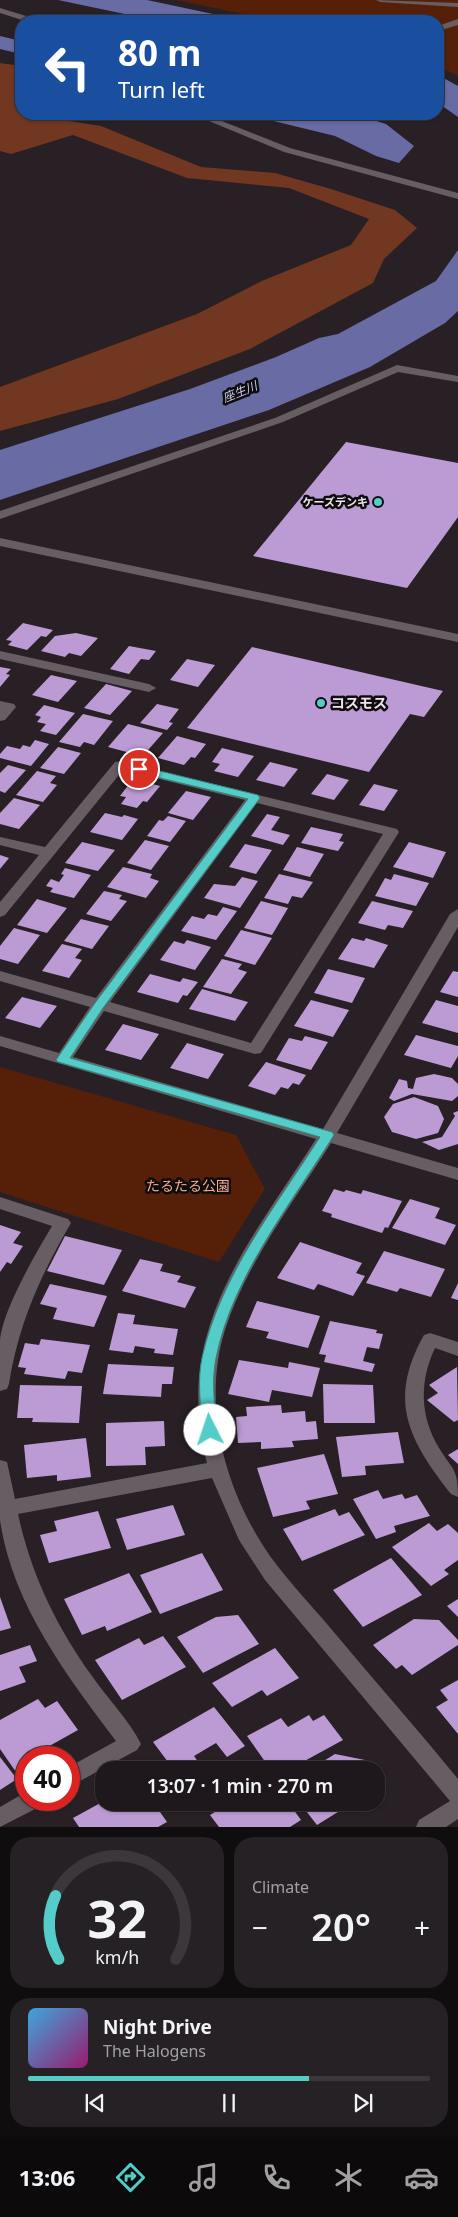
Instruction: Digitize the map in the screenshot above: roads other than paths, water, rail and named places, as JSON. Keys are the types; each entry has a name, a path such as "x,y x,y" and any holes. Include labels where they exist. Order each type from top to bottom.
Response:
{"street":[{"path":"380,0 458,5"},
{"path":"0,10 15,15"},
{"path":"444,27 458,22"},
{"path":"212,120 287,150 458,196"},
{"path":"0,515 279,420 397,368 458,380"},
{"path":"0,542 458,638"},
{"path":"0,655 149,688"},
{"path":"0,705 9,707 0,717"},
{"path":"0,912 120,765 392,832 255,1049 99,1006 0,976"},
{"path":"62,1060 99,1006 254,798"},
{"path":"0,841 48,852"},
{"path":"458,914 228,1298 209,1359 207,1394 210,1430 218,1469 231,1506 265,1565 458,1795"},
{"path":"0,1041 458,1174"},
{"path":"0,1203 62,1223 30,1284 11,1330 2,1359 0,1384"},
{"path":"458,1349 430,1340 421,1356 413,1380 414,1406 423,1436 438,1464 458,1488"},
{"path":"0,1468 7,1508 19,1557 38,1606 64,1653 130,1744 80,1772"},
{"path":"7,1508 218,1469"},
{"path":"427,1827 458,1808"},
{"path":"0,1818 15,1809"}],"water":[{"path":"58,0 147,0 218,15 129,15"},
{"path":"0,36 15,40 15,53 0,49"},
{"path":"444,78 458,86 458,117 444,107"},
{"path":"270,120 373,120 386,124 414,146 399,163 376,156 335,136"},
{"name":"座生川","path":"458,250 458,311 445,323 370,367 269,410 0,500 0,450 190,389 276,357 319,338 338,334 436,281"}],"place":[{"name":"ケーズデンキ","path":"378,502"},
{"name":"コスモス","path":"321,703"}],"park label":[{"name":"たるたる公園","path":"188,1186"}]}
